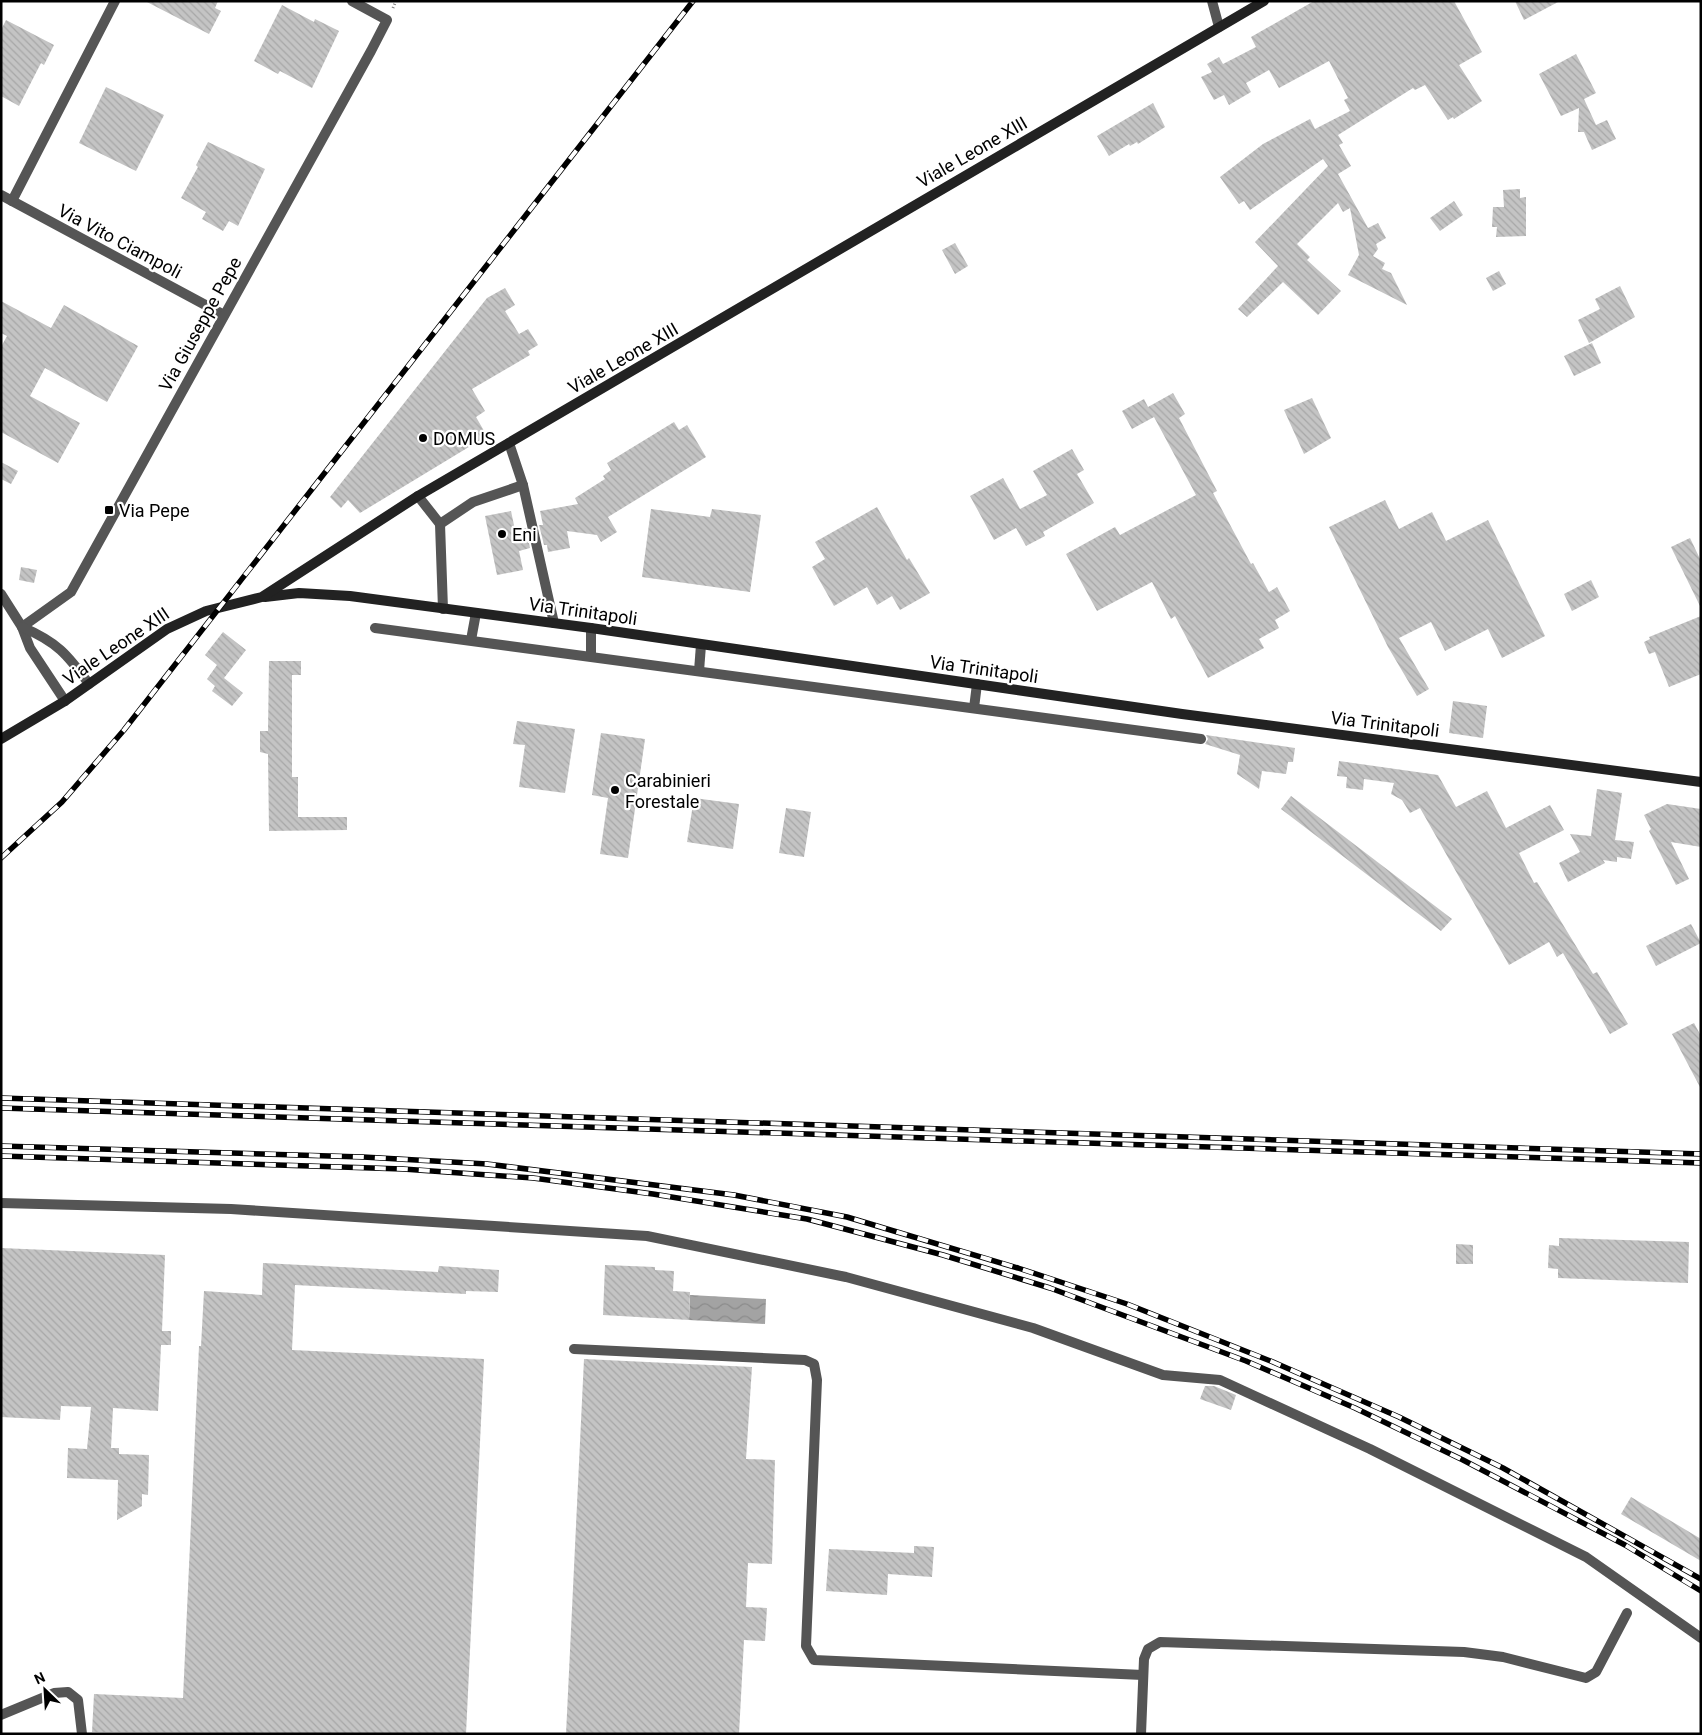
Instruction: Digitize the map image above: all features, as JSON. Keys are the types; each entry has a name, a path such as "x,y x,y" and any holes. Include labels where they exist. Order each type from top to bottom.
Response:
{"main road":[{"name":"Viale Leone XIII","path":"1,739 65,701 179,622 212,609 262,597 418,496 1264,1"},
{"name":"Via Trinitapoli","path":"262,597 299,593 334,594 592,628 1182,714 1701,782"}],"street":[{"path":"12,200 115,1"},
{"name":"Via Giuseppe Pepe","path":"22,627 71,592 387,20 352,1"},
{"path":"1212,1 1219,27"},
{"name":"Via Vito Ciampoli","path":"1,195 224,315"},
{"path":"509,443 523,485 554,623"},
{"path":"440,524 473,502 523,485"},
{"path":"418,496 440,524 443,609"},
{"path":"1,594 22,627 30,648 65,701"},
{"path":"471,640 476,613"},
{"path":"22,627 44,636 60,647 89,684"},
{"path":"374,628 1201,739"},
{"path":"591,656 592,628"},
{"path":"698,671 701,645"},
{"path":"974,708 977,684"},
{"path":"1,1203 231,1209 648,1236 846,1278 1033,1328 1164,1375 1220,1380 1370,1448 1586,1557 1701,1638"},
{"path":"574,1349 805,1360 814,1364 817,1373 806,1646 814,1660 1143,1675"},
{"path":"1141,1734 1144,1659 1148,1649 1165,1640 1464,1652 1503,1657 1586,1678 1596,1672 1627,1613"},
{"path":"1,1715 54,1693 68,1692 78,1700 82,1734"}],"water":[{"path":"690,1295 766,1299 765,1324 689,1320"}],"building":[{"path":"145,1 218,1 215,8 221,11 209,34"},
{"path":"1314,1 1454,1 1482,52 1459,65 1482,101 1454,119 1453,117 1448,120 1425,85 1415,90 1413,88 1338,135 1343,143 1339,145 1351,166 1338,174 1368,228 1378,223 1386,238 1376,244 1378,249 1373,256 1385,263 1382,269 1391,273 1407,305 1348,275 1359,255 1350,208 1343,212 1338,203 1297,244 1310,257 1307,260 1341,291 1318,315 1283,282 1247,317 1238,309 1278,266 1255,242 1328,166 1323,159 1250,210 1244,201 1239,204 1220,177 1263,144 1310,119 1315,129 1350,111 1344,100 1348,98 1329,61 1279,88 1269,70 1246,83 1251,92 1229,105 1224,95 1214,100 1201,77 1212,72 1207,64 1219,57 1223,64 1256,47 1251,37"},
{"path":"1515,1 1560,1 1524,20"},
{"path":"282,5 314,22 315,19 339,31 312,88 280,71 278,74 254,61"},
{"path":"6,20 54,45 44,65 41,63 19,106 1,96 1,30"},
{"path":"1576,54 1596,93 1584,99 1596,125 1607,120 1616,139 1592,150 1584,132 1578,132 1579,108 1561,116 1539,74"},
{"path":"106,87 164,115 136,171 79,143"},
{"path":"1153,103 1165,127 1138,144 1137,142 1130,146 1129,144 1109,156 1097,136"},
{"path":"208,142 265,169 238,226 229,221 223,231 202,219 206,212 181,198 198,167 196,165"},
{"path":"1520,189 1520,198 1526,197 1526,236 1496,237 1497,227 1492,227 1493,207 1504,207 1503,190"},
{"path":"1454,201 1463,215 1440,231 1430,218"},
{"path":"955,243 968,266 955,274 942,250"},
{"path":"1499,271 1506,284 1493,291 1486,278"},
{"path":"1620,286 1635,317 1589,343 1578,320 1600,309 1595,299"},
{"path":"505,288 515,305 505,311 519,334 528,329 538,345 528,351 530,355 472,389 485,411 476,417 487,436 360,513 348,500 341,508 330,497 487,298"},
{"path":"1,301 51,328 64,305 138,346 107,402 45,368 30,396 80,423 58,463 1,432 1,347 7,336 1,333"},
{"path":"1592,343 1601,363 1574,376 1564,356"},
{"path":"1173,393 1185,414 1179,418 1217,491 1213,493 1251,564 1253,563 1269,592 1277,587 1290,611 1275,620 1279,628 1259,639 1264,648 1208,678 1175,616 1171,619 1152,582 1097,611 1066,554 1115,527 1120,535 1196,495 1154,417 1132,429 1122,411 1144,399 1148,407"},
{"path":"1312,398 1331,438 1304,454 1284,410"},
{"path":"674,422 679,430 687,425 706,457 608,517 617,532 601,542 597,535 567,531 570,548 548,552 547,545 544,545 539,525 543,525 540,511 578,504 575,498 605,479 603,476 611,470 607,463"},
{"path":"1072,449 1084,470 1077,474 1094,503 1043,532 1045,536 1026,546 1016,528 994,540 970,496 1003,478 1020,509 1047,495 1033,471"},
{"path":"1,462 18,471 11,484 1,479"},
{"path":"1385,500 1399,529 1432,512 1446,541 1488,520 1545,636 1502,658 1488,629 1445,651 1431,622 1399,638 1429,689 1417,696 1388,647 1329,527"},
{"path":"877,507 907,560 909,558 930,593 900,610 892,596 877,605 867,587 834,606 812,567 825,559 815,542"},
{"path":"651,509 710,517 712,509 761,515 750,592 642,577"},
{"path":"511,511 515,530 526,528 530,548 519,551 523,570 497,575 485,516"},
{"path":"1690,538 1701,561 1701,608 1671,547"},
{"path":"21,567 37,570 34,583 19,580"},
{"path":"1591,580 1599,597 1572,611 1564,594"},
{"path":"1701,616 1701,674 1669,687 1655,652 1649,654 1644,642 1650,639 1649,637"},
{"path":"223,632 246,650 224,678 243,693 232,706 212,691 215,686 207,679 217,665 205,655"},
{"path":"269,661 301,661 301,675 292,675 292,777 298,777 298,817 347,817 347,830 269,831 268,754 260,752 260,731 268,731"},
{"path":"1453,701 1487,706 1483,738 1449,733"},
{"path":"517,721 575,729 565,793 519,787 525,745 513,744"},
{"path":"601,733 645,739 628,858 600,854 608,798 592,795"},
{"path":"1206,735 1295,748 1293,762 1288,762 1286,774 1262,771 1259,789 1237,774 1240,755 1205,744 1208,739"},
{"path":"1339,761 1438,775 1456,807 1487,791 1506,828 1550,805 1564,830 1519,853 1534,883 1537,882 1593,974 1597,972 1628,1024 1610,1034 1563,953 1557,957 1549,942 1509,965 1420,808 1410,813 1402,800 1391,794 1394,783 1364,779 1363,790 1346,788 1347,777 1337,776"},
{"path":"1597,789 1622,793 1615,840 1634,842 1631,859 1617,857 1617,862 1603,860 1605,863 1568,882 1559,863 1580,852 1570,834 1591,836"},
{"path":"1291,796 1452,919 1441,931 1281,809"},
{"path":"694,798 739,804 733,849 687,842"},
{"path":"1667,804 1701,809 1701,847 1671,842 1689,879 1676,885 1649,831 1651,829 1644,815"},
{"path":"786,808 811,812 804,857 779,853"},
{"path":"1691,924 1701,943 1656,966 1646,946"},
{"path":"1694,1023 1701,1036 1701,1089 1672,1034"},
{"path":"1559,1238 1689,1242 1688,1283 1558,1278 1558,1269 1548,1268 1549,1245 1559,1246"},
{"path":"1456,1244 1473,1245 1473,1264 1456,1264"},
{"path":"1,1248 165,1255 162,1331 171,1331 171,1345 161,1345 158,1411 113,1408 111,1448 119,1448 119,1454 149,1455 148,1495 142,1494 142,1506 117,1520 118,1480 67,1478 68,1448 87,1449 91,1407 61,1406 60,1420 1,1417"},
{"path":"263,1263 438,1272 439,1266 499,1270 498,1292 466,1291 466,1294 295,1285 292,1350 484,1359 466,1734 92,1732 94,1694 183,1698 199,1346 201,1346 204,1291 262,1295"},
{"path":"605,1265 655,1267 655,1270 674,1271 673,1291 690,1292 689,1320 603,1315"},
{"path":"584,1359 752,1367 746,1459 775,1460 772,1564 748,1563 746,1607 767,1608 765,1641 744,1640 739,1734 566,1734"},
{"path":"1205,1386 1214,1386 1236,1395 1231,1410 1200,1399"},
{"path":"1631,1497 1701,1539 1701,1561 1621,1514"},
{"path":"914,1546 934,1547 932,1577 888,1574 887,1595 826,1591 829,1549 914,1553"}],"railway":[{"path":"1,858 62,802 124,730 693,1"},
{"path":"1,1098 1701,1154"},
{"path":"1,1108 1701,1163"},
{"path":"1,1146 363,1157 487,1164 734,1195 847,1217 1018,1268 1127,1304 1273,1362 1399,1417 1503,1468 1701,1579"},
{"path":"1,1156 403,1169 533,1178 653,1194 807,1219 943,1255 1050,1288 1246,1361 1355,1408 1463,1460 1625,1545 1701,1591"}],"place":[{"name":"DOMUS","path":"423,438"},
{"name":"Via Pepe","path":"109,510"},
{"name":"Eni","path":"502,534"},
{"name":"Carabinieri Forestale","path":"615,790"}]}
